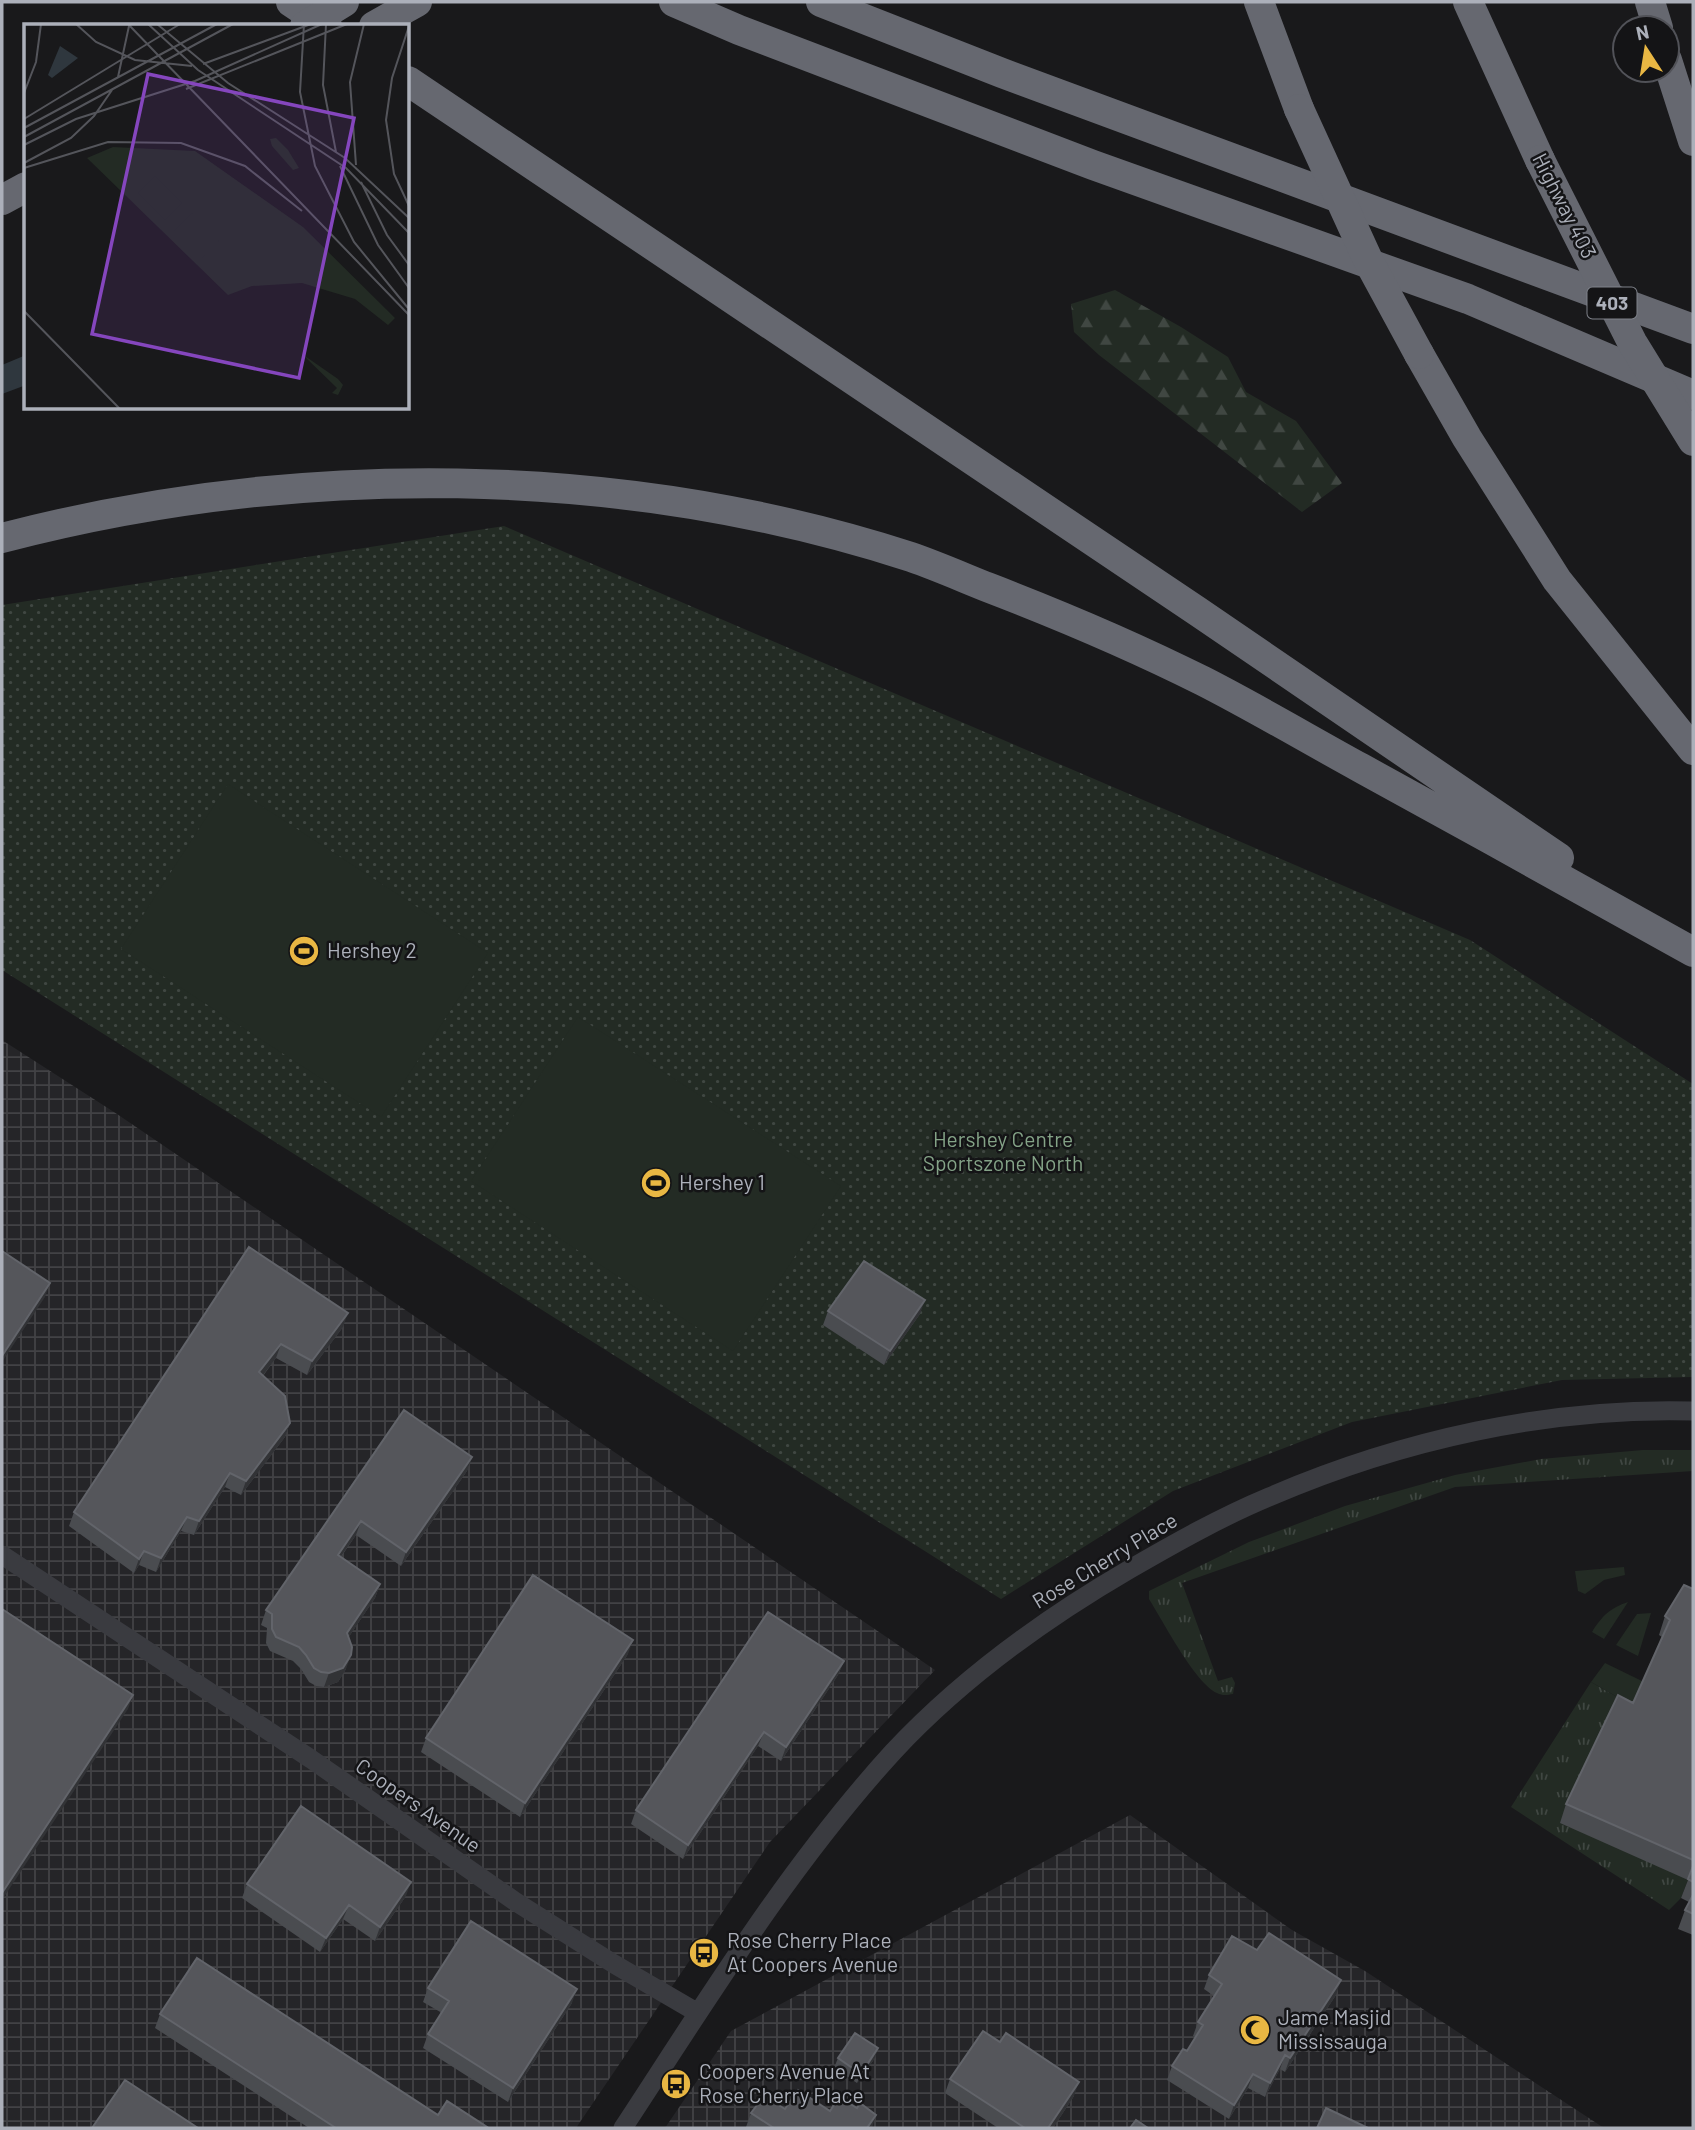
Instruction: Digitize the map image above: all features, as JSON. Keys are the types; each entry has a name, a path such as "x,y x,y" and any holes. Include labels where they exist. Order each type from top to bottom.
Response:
{"highway":[{"path":"291,2 324,24"},
{"path":"308,24 344,2"},
{"path":"378,24 417,2"},
{"path":"674,2 739,30 1080,160 1468,299 1693,395"},
{"path":"821,2 1002,73 1693,329"},
{"path":"1259,2 1299,109 1369,262 1467,438 1557,580 1693,750"},
{"name":"Highway 403","path":"1468,2 1540,160 1632,342 1693,441"},
{"path":"410,81 1197,611 1693,951"},
{"path":"1674,84 1693,141"},
{"path":"2,200 24,188"},
{"path":"2,538 51,525 152,505 255,492 373,483 481,484 593,491 698,506 807,527 926,563 1059,614 1203,681 1693,951"}],"street":[{"name":"Rose Cherry Place","path":"698,2014 802,1863 855,1795 896,1749 961,1688 1068,1606 1177,1542 1266,1498 1329,1473 1462,1434 1514,1424 1587,1415 1656,1410 1693,1411"},
{"name":"Coopers Avenue","path":"2,1555 311,1759 516,1902 698,2014"},
{"path":"623,2128 698,2014"}],"shaded area":[{"path":"24,356 24,386 2,394 2,365"},
{"path":"2,1040 117,1114 935,1670 770,1842 576,2128 2,2128"},
{"path":"1130,1815 1292,1930 1365,1971 1604,2128 665,2128 731,2031"}],"green space":[{"path":"1115,290 1228,357 1246,392 1296,421 1342,483 1302,512 1099,355 1074,332 1071,304"},
{"name":"Hershey Centre Sportszone North","path":"504,526 1470,940 1693,1084 1693,1377 1562,1380 1352,1422 1173,1491 1001,1599 2,970 2,605"},
{"name":"Hershey 2","path":"228,784 488,953 381,1117 121,949"},
{"name":"Hershey 1","path":"578,1017 841,1186 733,1351 471,1181"},
{"path":"1643,1450 1693,1450 1693,1471 1455,1487 1182,1583 1218,1681 1232,1677 1235,1683 1233,1694 1217,1693 1199,1677 1149,1599 1149,1591 1249,1542 1345,1506 1455,1475 1541,1459"},
{"path":"1624,1567 1625,1575 1604,1580 1585,1594 1578,1591 1575,1571"},
{"path":"1628,1602 1604,1639 1592,1632 1607,1613"},
{"path":"1651,1613 1638,1656 1616,1645 1637,1614"},
{"path":"1605,1663 1644,1682 1633,1706 1591,1682"},
{"path":"1591,1682 1633,1706 1688,1880 1681,1898 1669,1910 1511,1807"}],"building":[{"path":"249,1247 348,1313 312,1361 281,1344 259,1372 285,1396 290,1423 246,1481 230,1473 199,1521 187,1517 161,1558 144,1551 139,1559 74,1512"},
{"path":"2,1251 50,1283 2,1356"},
{"path":"864,1261 925,1300 890,1351 828,1311"},
{"path":"404,1410 472,1457 406,1552 361,1521 338,1555 380,1584 347,1633 352,1647 351,1655 343,1668 329,1673 321,1672 314,1668 299,1647 276,1637 272,1629 272,1614 266,1610"},
{"path":"533,1575 633,1640 525,1803 426,1738"},
{"path":"1684,1585 1693,1589 1693,1860 1566,1804 1618,1695 1633,1703 1670,1620 1665,1616"},
{"path":"2,1609 133,1695 2,1893"},
{"path":"768,1612 844,1661 786,1747 764,1732 688,1845 636,1810"},
{"path":"301,1806 411,1882 380,1927 349,1905 326,1938 247,1884"},
{"path":"1693,1866 1693,1882 1688,1879"},
{"path":"1693,1895 1693,1914 1685,1910"},
{"path":"471,1921 577,1989 513,2088 428,2034 449,2001 428,1988"},
{"name":"Jame Masjid Mississauga","path":"1269,1933 1341,1980 1290,2058 1285,2055 1270,2083 1253,2074 1234,2105 1172,2066 1183,2049 1187,2051 1203,2025 1198,2022 1222,1984 1209,1975 1232,1936 1257,1950"},
{"path":"197,1958 438,2115 447,2101 487,2127 336,2128 160,2014"},
{"path":"983,2031 1000,2042 1006,2033 1079,2082 1048,2128 1025,2128 950,2079"},
{"path":"855,2033 878,2048 861,2074 838,2058"},
{"path":"125,2080 198,2128 92,2128"},
{"path":"798,2090 830,2111 839,2097 857,2108 860,2103 876,2115 867,2128 774,2128 751,2113 764,2096 785,2109"},
{"path":"1326,2108 1368,2128 1317,2128"},
{"path":"1136,2120 1148,2128 1130,2128"}],"place":[{"name":"Hershey 2","path":"304,951"},
{"name":"Hershey 1","path":"656,1183"},
{"name":"Rose Cherry Place At Coopers Avenue","path":"704,1953"},
{"name":"Jame Masjid Mississauga","path":"1255,2030"},
{"name":"Coopers Avenue At Rose Cherry Place","path":"676,2084"}]}
